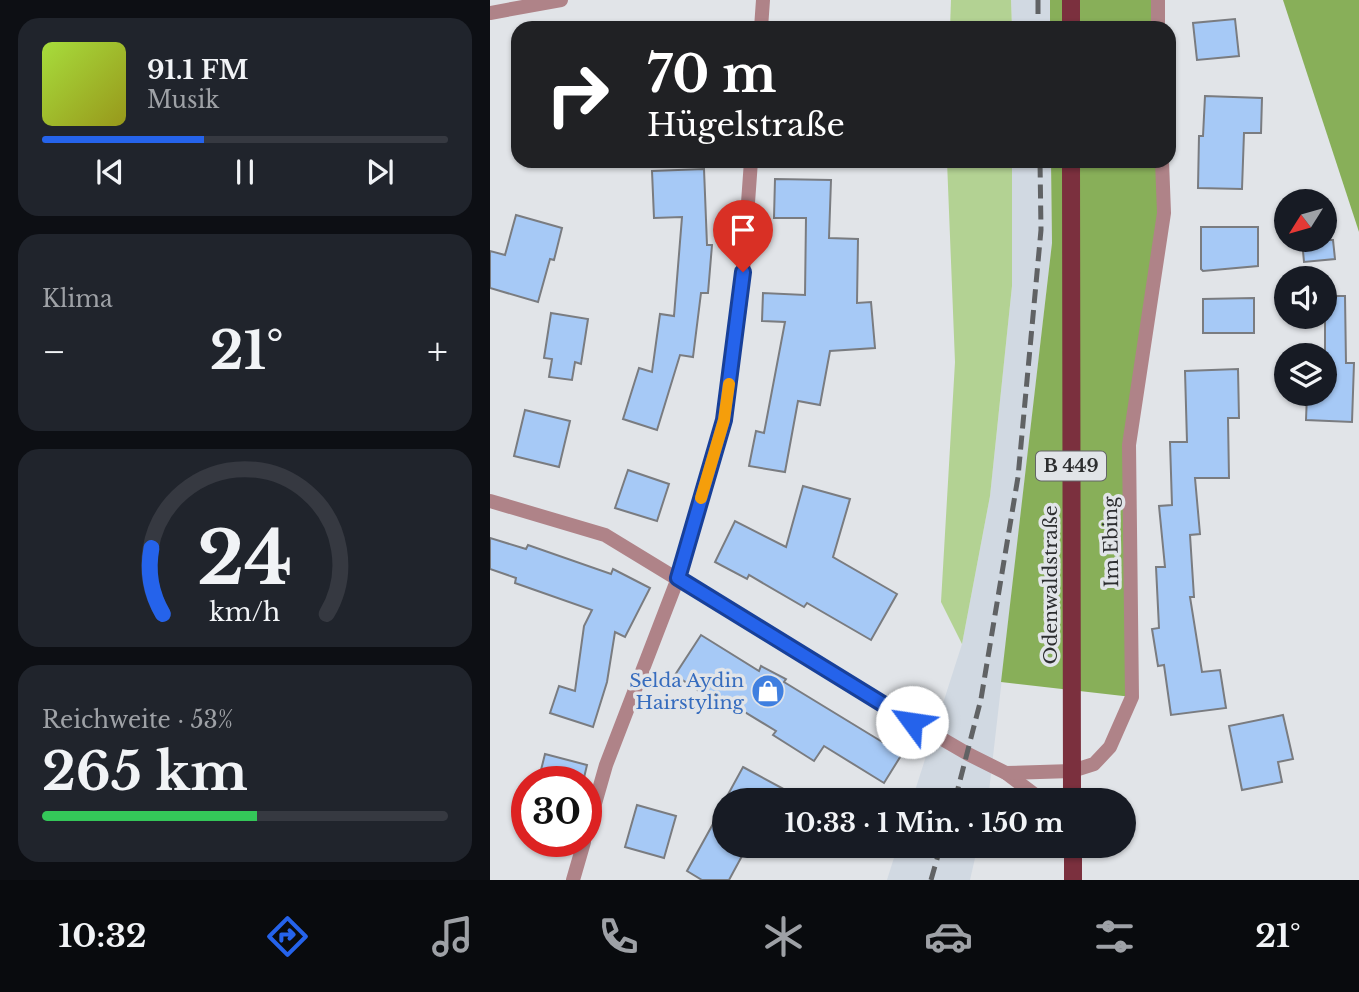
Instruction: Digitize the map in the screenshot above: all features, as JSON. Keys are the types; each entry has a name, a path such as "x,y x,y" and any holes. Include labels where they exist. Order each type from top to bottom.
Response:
{"main road":[{"path":"1071,0 1071,21"},
{"name":"Odenwaldstraße","path":"1071,168 1072,788"},
{"path":"1073,858 1073,880"}],"street":[{"path":"490,13 561,0"},
{"path":"762,21 763,0"},
{"path":"1157,0 1158,21"},
{"path":"602,779 678,578 724,420 741,300 750,168"},
{"name":"Im Ebing","path":"1072,771 1090,767 1107,752 1132,697 1129,445 1164,213 1163,168"},
{"path":"490,500 605,535 894,711 1006,773 1026,788"},
{"path":"1006,773 1072,771"},
{"path":"573,880 580,857"}],"shaded area":[{"path":"1011,0 1050,0 1050,21 1012,21"},
{"path":"1012,168 1051,168 1052,243 989,788 916,788 962,644 990,496 1012,286"},
{"path":"894,858 975,858 970,880 887,880"}],"green space":[{"path":"951,0 1011,0 1012,21 950,21"},
{"path":"1050,0 1158,0 1158,21 1050,21"},
{"path":"1283,0 1359,0 1359,232"},
{"path":"947,168 1012,168 1012,286 990,496 962,644 941,602 955,362"},
{"path":"1051,168 1162,168 1164,213 1129,445 1132,697 1001,682 1052,243"}],"building":[{"path":"1235,19 1239,56 1197,60 1193,23"},
{"path":"1205,96 1262,98 1261,133 1244,133 1242,189 1198,188 1199,136 1203,136"},
{"path":"704,169 707,245 712,245 708,293 701,293 693,357 680,355 657,430 623,419 639,368 652,372 660,314 674,316 682,217 654,218 652,171"},
{"path":"775,179 831,180 829,238 858,239 857,303 871,302 875,348 830,351 820,405 798,401 785,472 749,466 756,431 764,433 785,322 762,321 763,293 805,295 806,218 774,218"},
{"path":"516,215 562,228 554,260 550,259 538,302 490,288 490,251 505,255"},
{"path":"1201,227 1258,227 1258,266 1203,271"},
{"path":"1303,252 1334,252 1335,259 1304,262"},
{"path":"1337,296 1345,296 1346,363 1354,363 1352,422 1306,420 1307,406 1337,406 1337,343 1325,343 1325,329 1337,329"},
{"path":"1254,298 1254,333 1203,333 1203,299"},
{"path":"551,313 588,319 581,364 575,362 572,380 549,377 552,359 544,358"},
{"path":"1238,369 1239,418 1228,418 1229,478 1195,478 1200,534 1190,535 1194,597 1190,597 1202,672 1220,670 1226,708 1171,715 1164,665 1158,666 1152,629 1159,628 1156,567 1165,567 1159,506 1172,505 1170,442 1187,442 1185,371"},
{"path":"525,410 570,421 559,467 514,456"},
{"path":"628,470 669,484 657,521 615,508"},
{"path":"803,486 850,499 833,557 897,594 871,640 807,603 804,607 749,575 747,579 715,562 735,521 786,547"},
{"path":"490,538 526,549 528,545 611,574 613,569 650,588 625,637 615,632 607,682 593,727 550,713 559,686 575,691 584,626 592,610 515,583 516,578 490,569"},
{"path":"701,635 759,671 761,666 786,679 784,682 902,754 884,783 824,746 814,761 773,735 776,731 715,694 711,699 675,675"},
{"path":"1283,715 1293,759 1278,762 1282,782 1242,790 1229,726"},
{"path":"545,754 587,765 587,766 542,766"},
{"path":"743,767 782,788 732,788"},
{"path":"637,805 676,816 664,858 625,847"},
{"path":"712,826 712,858 741,858 729,880 702,880 687,871"}],"railway":[{"path":"1038,0 1038,21"},
{"path":"958,788 981,699 1018,477 1041,230 1040,168"},
{"path":"931,880 937,858"}],"slow traffic":[{"path":"701,498 724,420 729,384"}],"place":[{"name":"Selda Aydin Hairstyling","path":"768,691"}],"route":[{"path":"743,272 724,420 678,578 912,722"}]}
